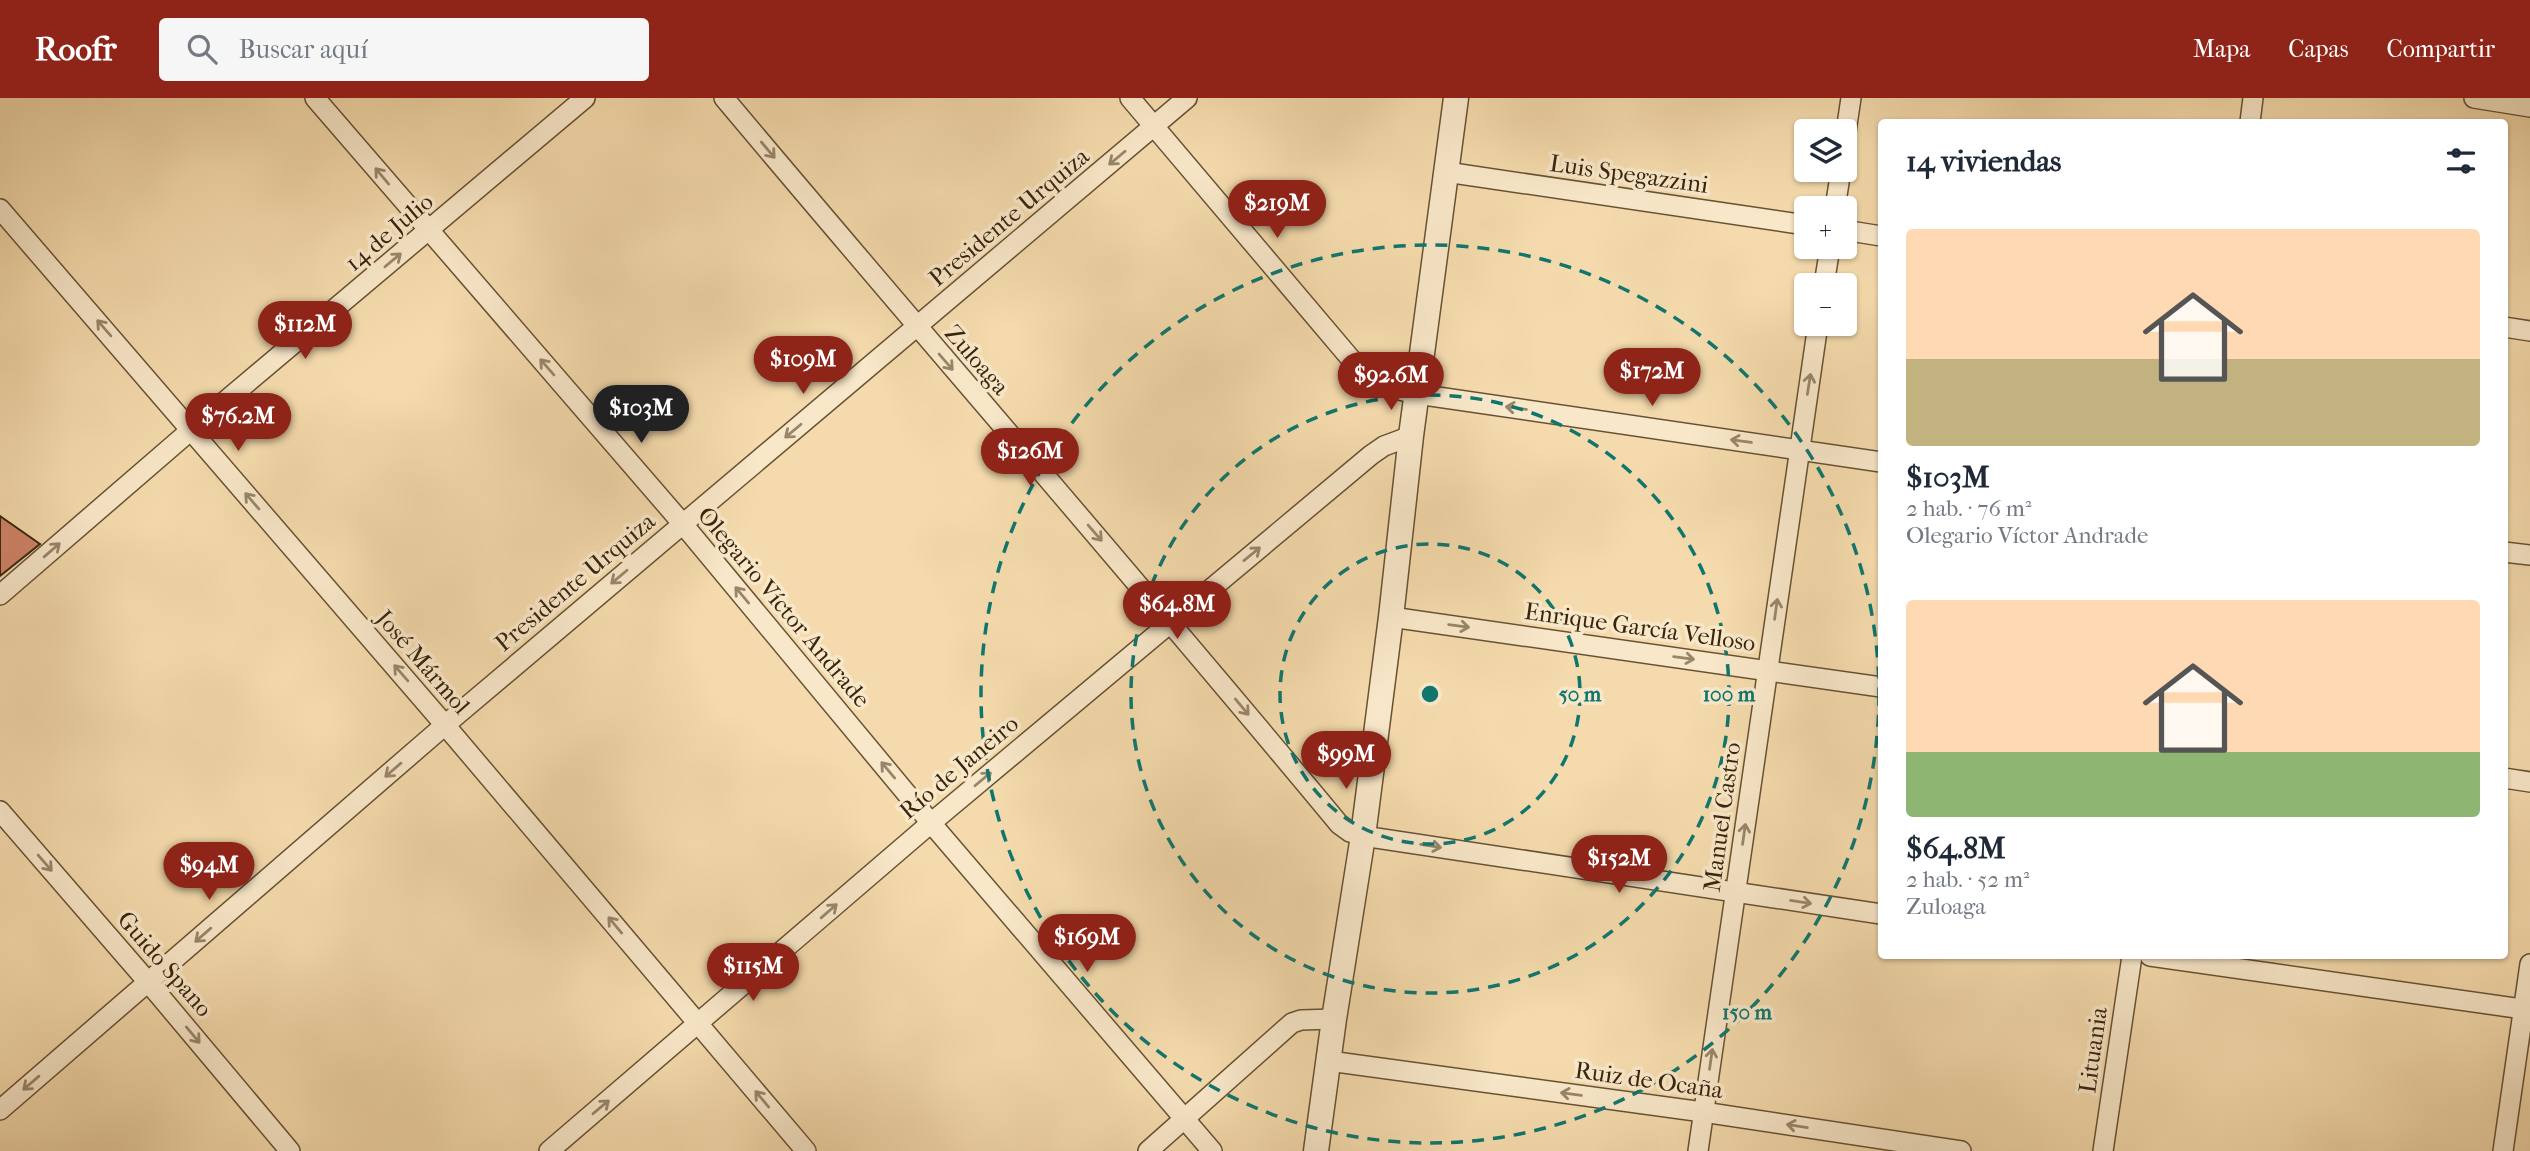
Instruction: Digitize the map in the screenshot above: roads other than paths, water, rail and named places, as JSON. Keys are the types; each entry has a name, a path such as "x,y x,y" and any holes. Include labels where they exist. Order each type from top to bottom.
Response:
{"street":[{"name":"Olegario Víctor Andrade","path":"315,98 682,523 931,823 1212,1151"},
{"name":"14 de Julio","path":"0,594 585,98"},
{"name":"Zuloaga","path":"724,98 917,328 1171,621 1339,824 1350,832 1363,836"},
{"path":"1130,98 1367,378 1382,386 1417,394 1878,462"},
{"name":"Presidente Urquiza","path":"0,1110 445,725 1187,98"},
{"path":"1316,1151 1363,836 1411,436 1456,98"},
{"path":"1848,119 1851,98"},
{"path":"2250,119 2253,98"},
{"path":"2474,98 2530,107"},
{"name":"Luis Spegazzini","path":"1446,172 1794,223"},
{"name":"José Mármol","path":"0,209 445,725 806,1151"},
{"path":"1857,232 1878,236"},
{"path":"2508,328 2530,331"},
{"name":"Manuel Castro","path":"1698,1151 1816,336"},
{"name":"Río de Janeiro","path":"549,1151 931,823 1371,455 1384,446 1411,436"},
{"path":"2508,552 2530,555"},
{"name":"Enrique García Velloso","path":"1391,617 1878,687"},
{"path":"2508,779 2530,782"},
{"name":"Guido Spano","path":"0,811 290,1151"},
{"path":"1363,836 1878,914"},
{"name":"Lituania","path":"2103,1151 2132,959"},
{"path":"2171,959 2527,1009"},
{"path":"2503,1151 2527,1009 2530,964"},
{"path":"1148,1151 1292,1023 1301,1020 1334,1019"},
{"name":"Ruiz de Ocaña","path":"1329,1060 1961,1151"}]}
